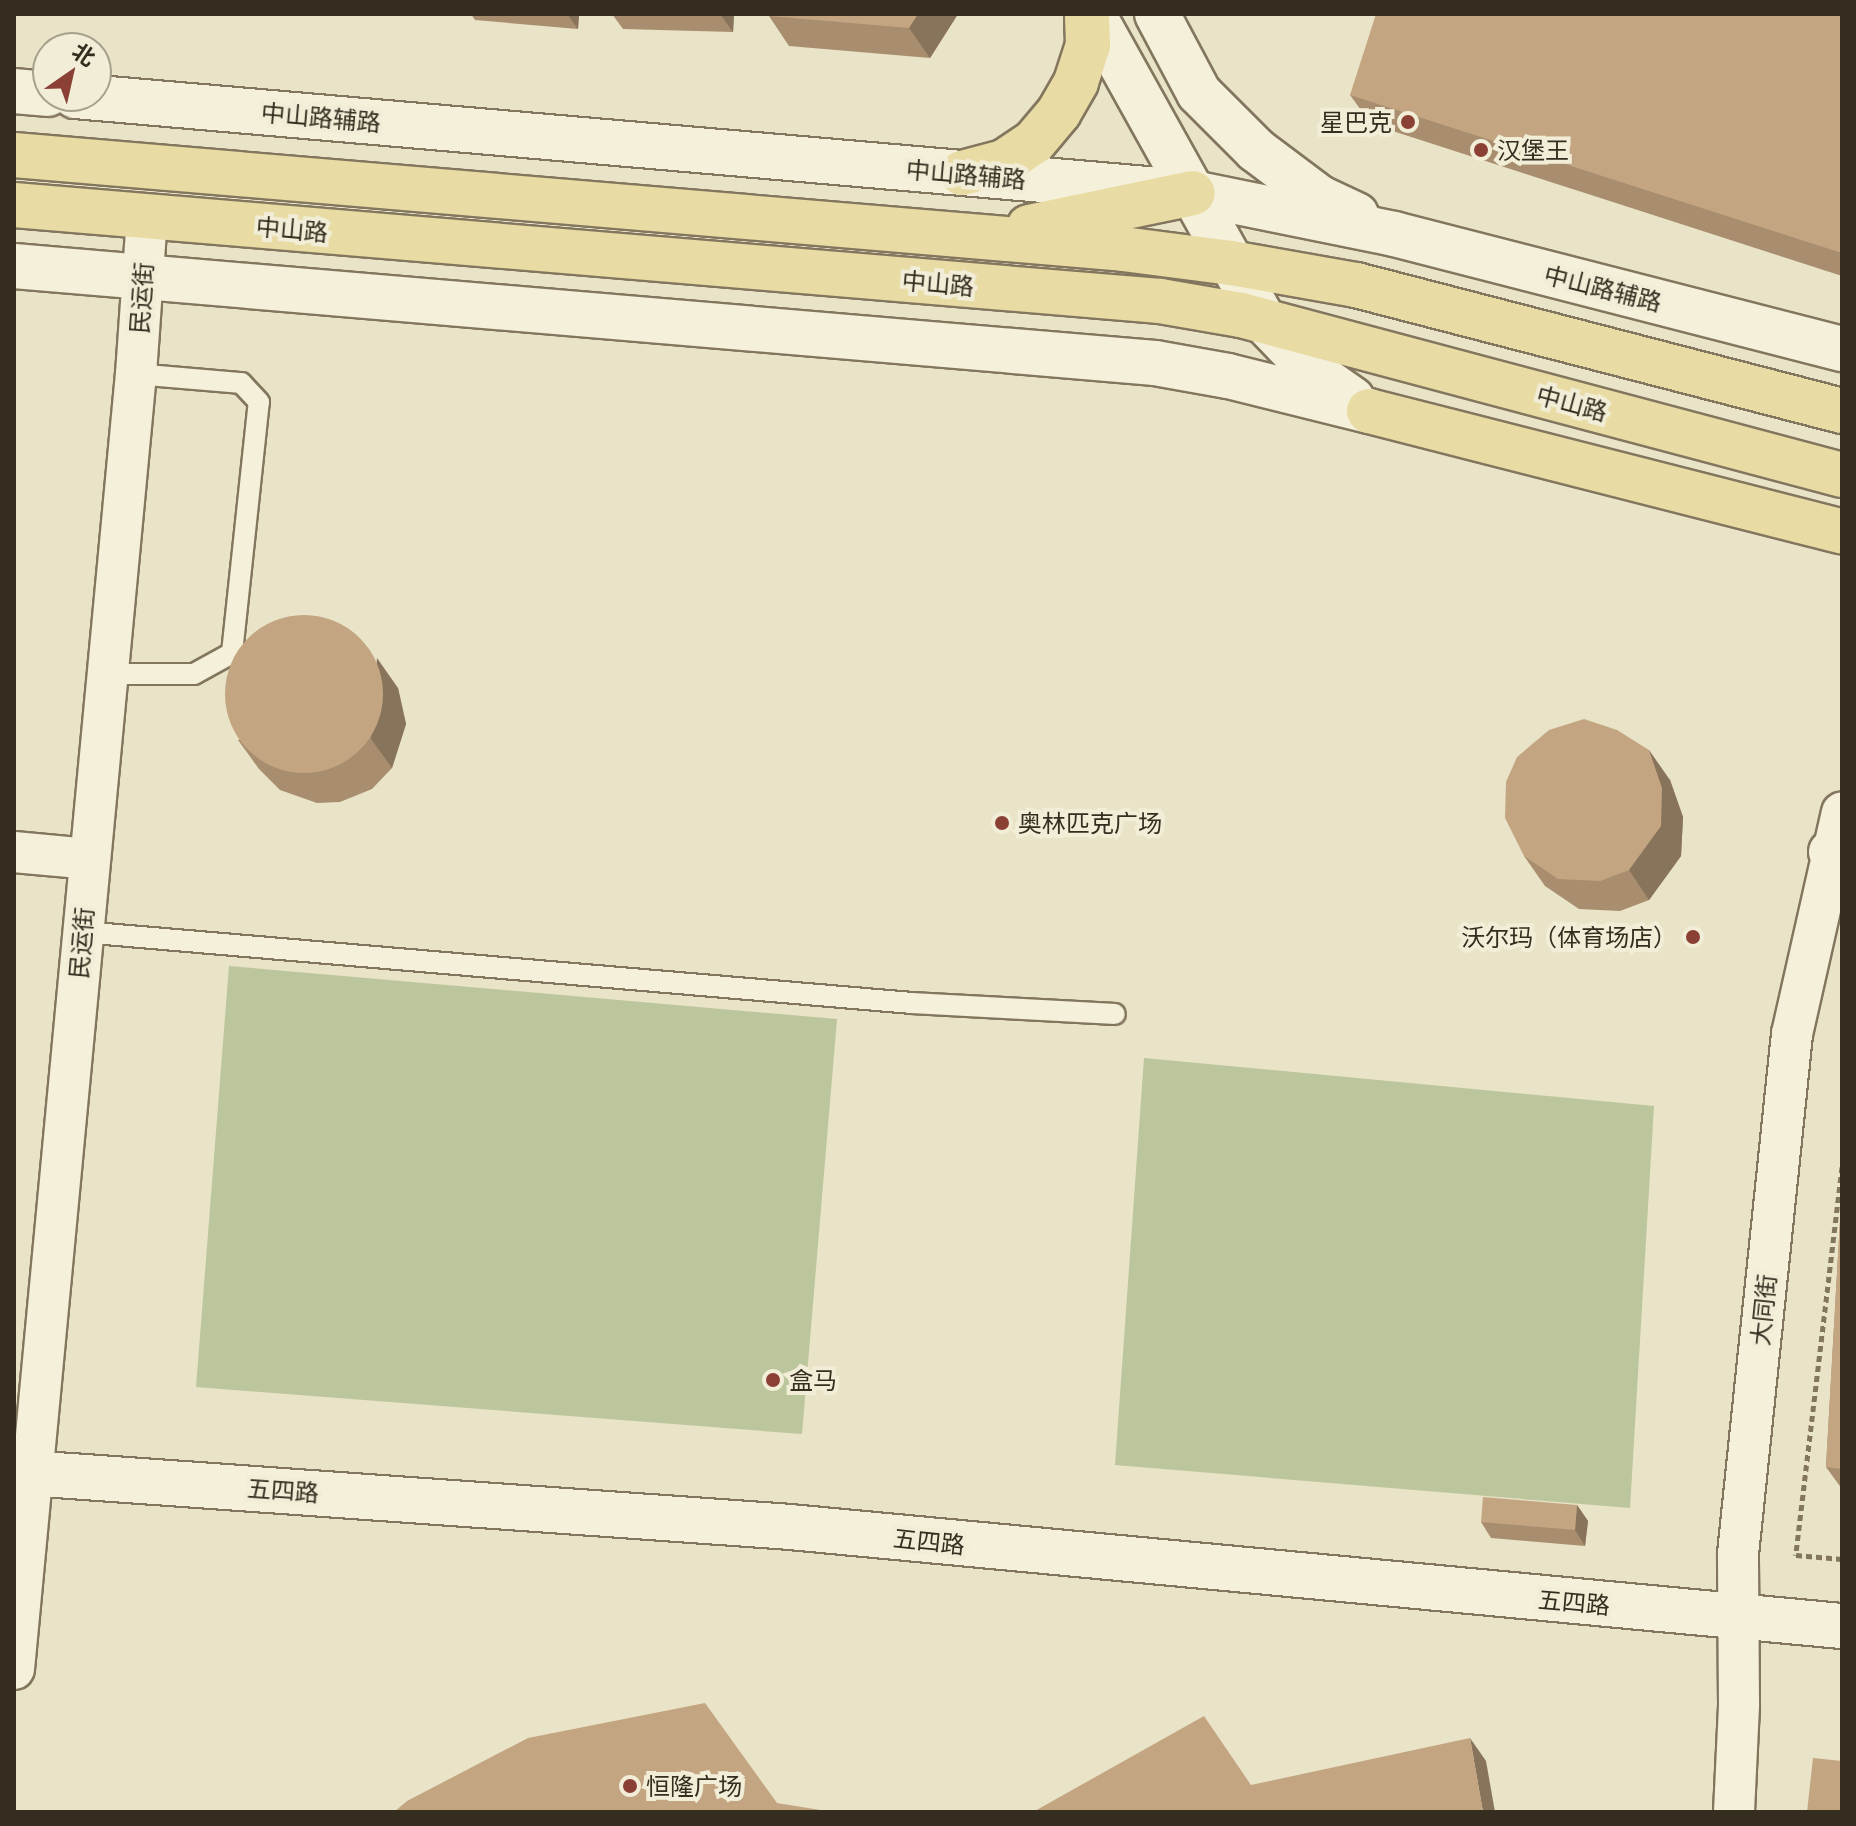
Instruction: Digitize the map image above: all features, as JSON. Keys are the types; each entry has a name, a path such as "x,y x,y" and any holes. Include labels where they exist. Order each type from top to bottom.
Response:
{"main road":[{"path":"962,173 1004,162 1034,142 1059,112 1076,82 1088,45 1090,14"},
{"path":"1090,14 1264,321 1312,371 1369,411"},
{"path":"1157,14 1199,93 1256,150 1320,198 1394,234"},
{"name":"中山路辅路","path":"112,99 1193,193 1394,234 1842,349"},
{"name":"中山路","path":"14,155 1123,249 1231,263 1356,285 1842,411"},
{"path":"979,237 1193,193"},
{"name":"中山路","path":"14,205 1160,301 1264,321 1842,475"},
{"path":"14,266 1155,363 1228,376 1842,532"},
{"name":"五四路","path":"22,1472 790,1527 1842,1626"}],"street":[{"name":"民运街","path":"14,1669 22,1472 82,932 136,374 147,217"},
{"name":"大同街","path":"1734,1812 1738,1554 1792,1034 1838,842"},
{"path":"14,852 89,859"}],"lane":[{"path":"106,674 194,674 232,653 259,402 241,383 136,374"},
{"path":"82,932 912,1003 1115,1014"}],"path":[{"path":"1842,1167 1796,1555 1842,1559"}],"green space":[{"path":"229,966 837,1019 802,1434 196,1387"},
{"path":"1144,1058 1654,1106 1630,1508 1115,1465"}],"building":[{"path":"769,14 918,14 909,28"},
{"path":"1376,14 1842,14 1842,253 1350,95"},
{"path":"304,615 334,621 360,638 377,664 383,694 377,724 360,750 334,767 304,773 274,767 248,750 231,724 225,694 231,664 248,638 274,621"},
{"path":"1584,719 1617,730 1649,750 1662,788 1661,826 1629,870 1600,881 1558,879 1524,856 1505,818 1506,782 1517,757 1549,730"},
{"path":"1842,1185 1842,1469 1826,1467"},
{"path":"1483,1497 1577,1505 1575,1530 1481,1522"},
{"name":"恒隆广场","path":"705,1703 777,1803 833,1812 394,1812 407,1801 528,1738"},
{"path":"1204,1716 1251,1785 1470,1738 1483,1812 1033,1812"},
{"path":"1813,1758 1842,1761 1842,1812 1807,1812"}],"place":[{"name":"星巴克","path":"1408,122"},
{"name":"汉堡王","path":"1481,150"},
{"name":"奥林匹克广场","path":"1002,823"},
{"name":"沃尔玛（体育场店）","path":"1693,937"},
{"name":"盒马","path":"773,1380"},
{"name":"恒隆广场","path":"630,1786"}]}
